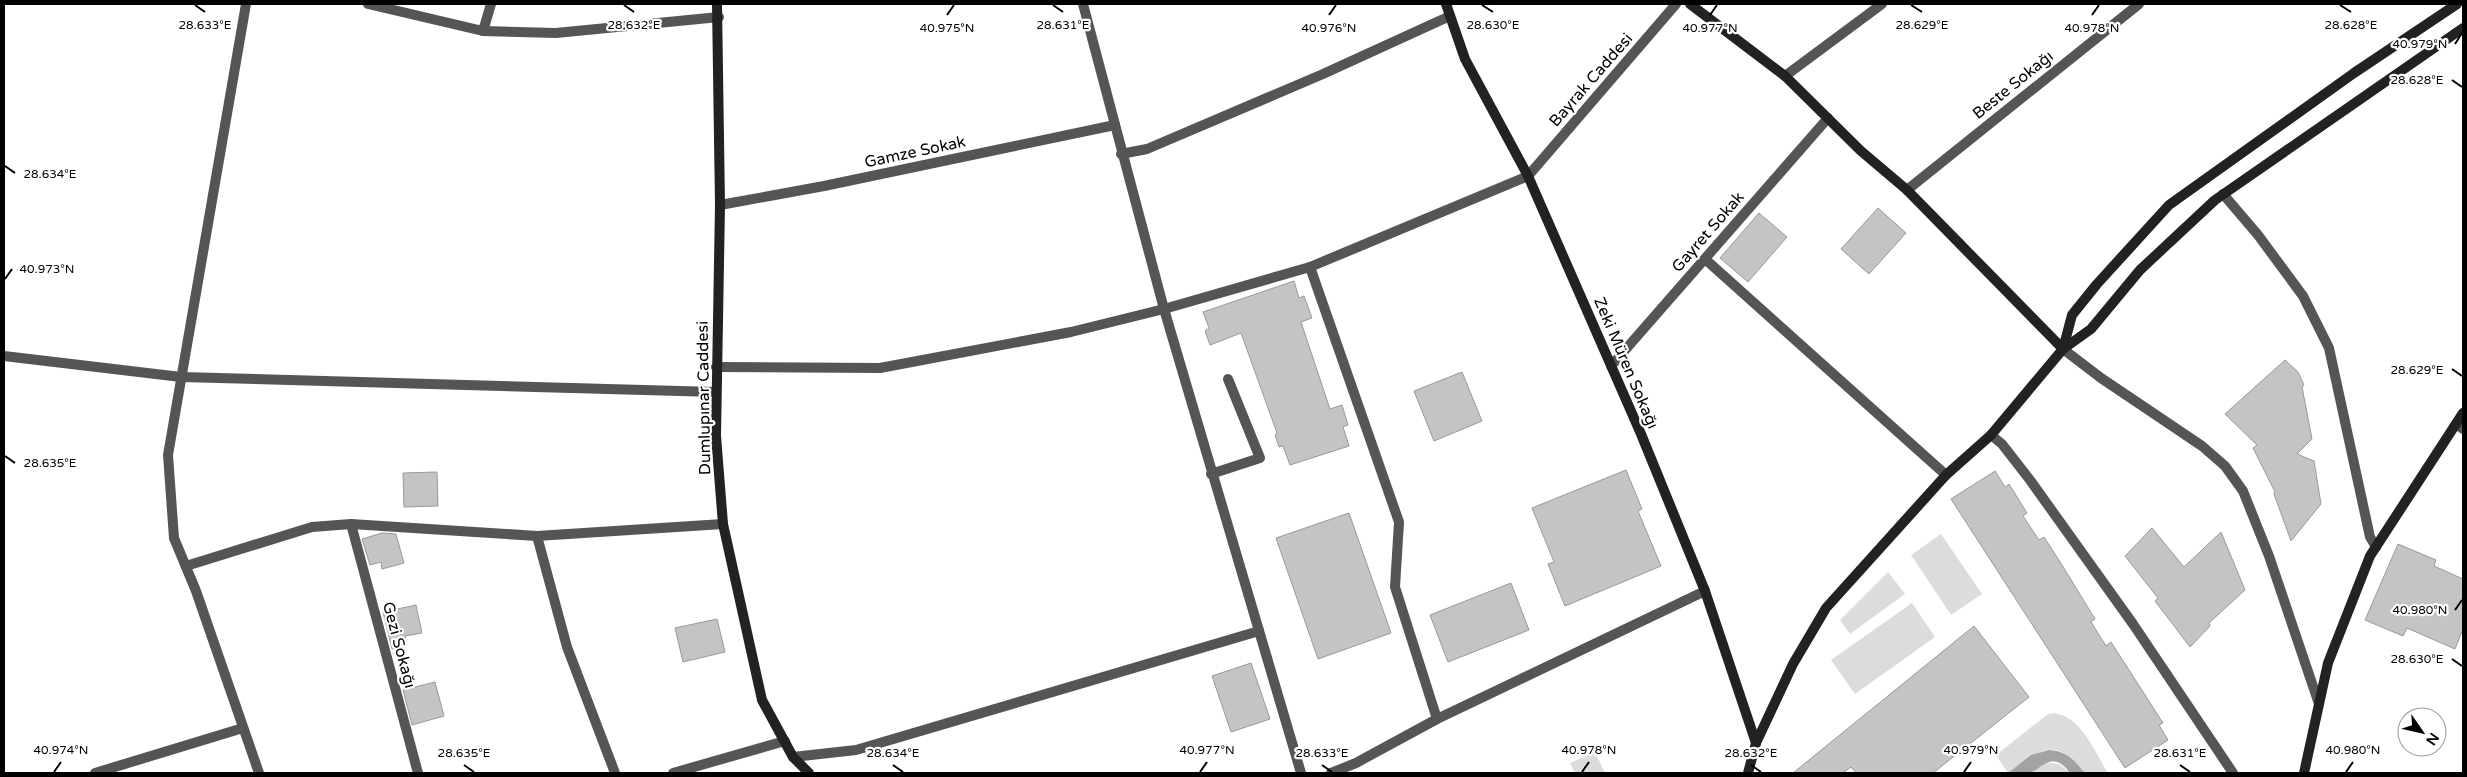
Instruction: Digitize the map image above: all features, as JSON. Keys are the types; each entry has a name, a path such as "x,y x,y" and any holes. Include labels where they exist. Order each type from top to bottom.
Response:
{"street":[{"path":"246,4 168,455 174,538 186,566 259,773"},
{"path":"368,4 483,31 556,34 718,17"},
{"path":"483,31 491,4"},
{"name":"Dumlupınar Caddesi","path":"717,4 720,205 716,436 723,524 762,700 793,757 809,773"},
{"path":"1083,4 1121,154 1164,309 1211,474 1301,773"},
{"name":"Zeki Müren Sokağı","path":"1446,4 1465,59 1528,176 1611,366 1705,591 1756,743"},
{"name":"Bayrak Caddesi","path":"1528,176 1676,4"},
{"path":"1690,4 1785,76 1861,151 1907,190 2064,349 2101,378 2202,446 2225,466 2243,491 2269,556 2319,704"},
{"path":"1785,76 1882,4"},
{"name":"Beste Sokağı","path":"1907,190 2139,4"},
{"path":"2064,349 2072,315 2097,284 2168,205 2354,73 2457,4"},
{"path":"1121,154 1156,145 1323,74 1450,16"},
{"path":"1748,773 1756,743 1793,664 1826,608 1946,475 1991,435 2064,349 2091,329 2140,270 2223,194 2463,28"},
{"name":"Gayret Sokak","path":"1611,366 1828,118"},
{"name":"Gamze Sokak","path":"720,205 824,186 1114,125"},
{"path":"716,367 880,368 1053,335 1164,309 1310,267 1528,176"},
{"path":"2223,194 2258,235 2303,296 2329,348 2370,537 2376,547"},
{"path":"1705,259 1946,475"},
{"path":"1310,267 1399,522 1395,587 1437,718"},
{"path":"4,356 181,377 716,392"},
{"path":"1211,474 1260,458 1228,379"},
{"path":"2304,773 2328,663 2370,556 2460,427 2463,413"},
{"path":"1991,435 2002,444 2030,480 2134,624 2233,773"},
{"path":"186,566 312,528 351,524 537,536 723,524"},
{"name":"Gezi Sokağı","path":"351,524 418,773"},
{"path":"537,536 567,647 615,773"},
{"path":"1331,773 1356,763 1437,718 1705,591"},
{"path":"793,757 856,750 1259,632"},
{"path":"95,773 131,769 243,728"},
{"path":"673,773 785,741"}],"shaded area":[{"path":"1941,534 1982,594 1951,615 1911,555"},
{"path":"1888,572 1905,594 1850,634 1840,620"},
{"path":"1912,603 1935,637 1855,694 1831,660"},
{"path":"2054,713 2064,716 2080,728 2108,773 2085,773 2075,761 2065,754 2056,750 2048,750 2029,758 2008,773 1996,755 2048,714"},
{"path":"2049,750 2065,754 2074,760 2085,773 2070,773 2058,762 2052,761 2028,773 2008,773 2031,755"},
{"path":"1595,752 1605,773 1575,773 1570,763"},
{"path":"2044,762 2059,764 2070,773 2030,773"}],"building":[{"path":"1878,208 1906,233 1869,274 1841,249"},
{"path":"1759,213 1787,237 1748,282 1720,258"},
{"path":"1294,281 1299,298 1304,296 1312,318 1301,322 1330,409 1342,405 1348,425 1343,427 1349,446 1290,465 1283,446 1279,447 1275,435 1277,433 1241,333 1210,345 1205,331 1209,328 1203,312"},
{"path":"2285,360 2298,372 2304,385 2302,387 2312,439 2297,454 2314,461 2321,504 2291,541 2274,494 2275,492 2253,448 2257,445 2225,414"},
{"path":"1462,372 1482,421 1434,441 1414,391"},
{"path":"1626,470 1642,509 1638,511 1661,566 1565,606 1548,564 1554,562 1532,508"},
{"path":"1995,471 2005,487 2009,484 2027,513 2023,516 2039,540 2044,537 2062,565 2095,619 2091,622 2106,646 2111,642 2163,723 2159,725 2168,740 2125,768 1951,499"},
{"path":"437,472 438,506 404,507 403,473"},
{"path":"1349,513 1391,633 1318,659 1276,538"},
{"path":"2152,528 2184,567 2221,532 2245,590 2209,623 2210,626 2190,647 2155,601 2158,598 2125,556"},
{"path":"382,533 396,534 404,563 382,569 381,562 370,565 362,539"},
{"path":"2398,544 2436,560 2434,566 2463,579 2463,629 2455,649 2407,628 2403,636 2365,620"},
{"path":"1511,583 1529,630 1448,662 1430,615"},
{"path":"416,605 422,633 405,636 407,645 392,649 383,612"},
{"path":"717,619 725,652 683,662 675,628"},
{"path":"1974,626 2029,697 1933,773 1856,773 1851,767 1843,773 1793,773"},
{"path":"1251,663 1270,719 1231,732 1212,676"},
{"path":"435,682 444,716 412,725 403,690"}]}
